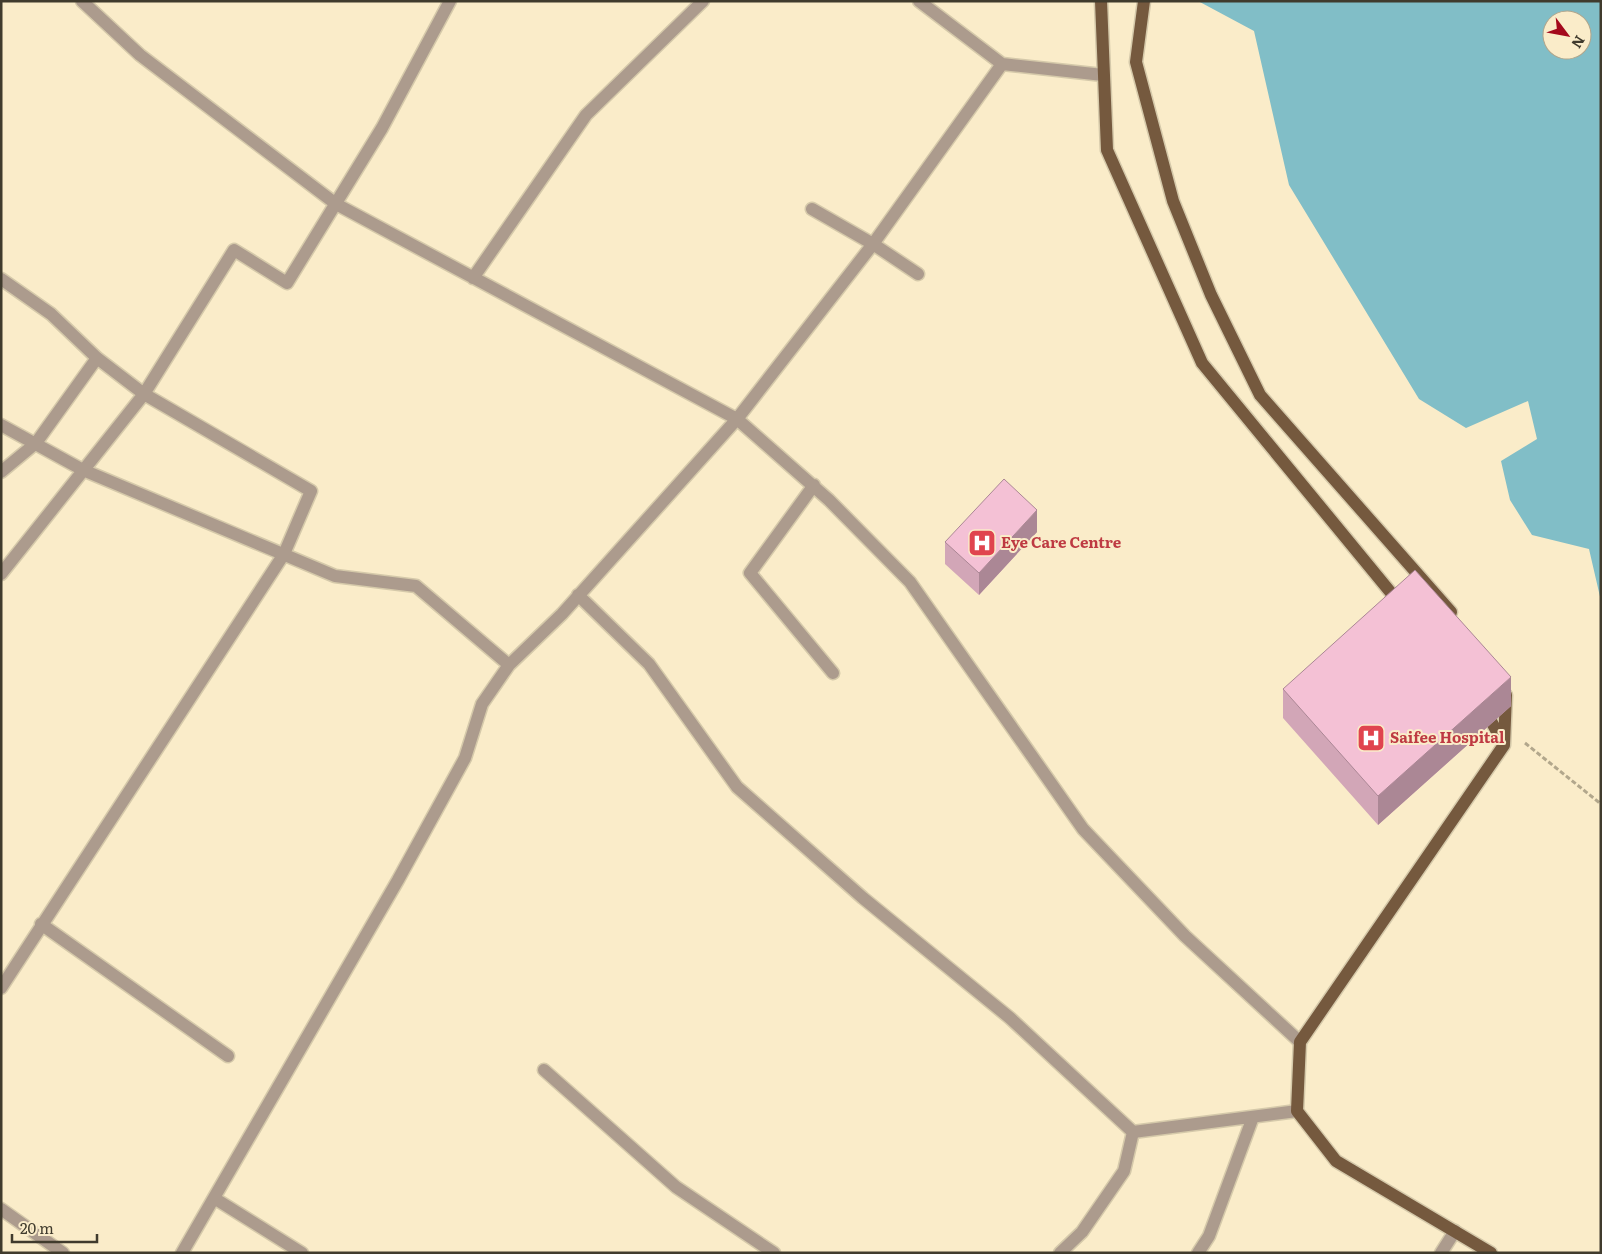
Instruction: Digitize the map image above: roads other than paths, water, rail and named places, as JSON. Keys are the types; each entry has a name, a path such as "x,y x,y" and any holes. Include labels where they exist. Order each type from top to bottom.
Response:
{"main road":[{"path":"1101,1 1107,150 1202,363 1412,618"},
{"path":"1144,1 1136,62 1173,201 1212,295 1260,395 1441,599 1459,623"},
{"path":"1491,1253 1336,1161 1297,1111 1300,1042 1504,745 1506,687 1500,679"},
{"path":"1477,699 1489,714 1504,745"},
{"path":"1489,714 1506,702"}],"street":[{"path":"82,1 140,55 336,204 737,419 814,485 910,582 1083,829 1185,936 1300,1042"},
{"path":"1,574 144,394 234,250 287,283 382,128 450,1"},
{"path":"473,278 586,115 703,1"},
{"path":"919,1 1002,64 1103,76"},
{"path":"182,1253 398,880 465,758 482,704 509,664 562,614 737,419 873,244 1002,64"},
{"path":"812,209 873,244 918,274"},
{"path":"1,279 51,314 97,358 144,394 310,491 284,554 1,988"},
{"path":"1,472 36,443 97,358"},
{"path":"1,425 83,470 335,576 416,586 509,664"},
{"path":"814,485 750,573 833,673"},
{"path":"578,595 649,664 737,787 856,892 1010,1018 1134,1132 1297,1111"},
{"path":"41,924 228,1056"},
{"path":"544,1070 676,1187 774,1253"},
{"path":"1198,1253 1209,1236 1253,1117"},
{"path":"1060,1253 1082,1232 1124,1171 1134,1132"},
{"path":"214,1198 302,1253"},
{"path":"1,1210 63,1253"},
{"path":"1441,1253 1455,1231"}],"water":[{"path":"1198,1 1601,1 1601,601 1589,549 1532,535 1510,500 1501,461 1537,439 1528,401 1466,428 1419,399 1289,185 1254,31"}],"place":[{"name":"Eye Care Centre","path":"982,543"},
{"name":"Saifee Hospital","path":"1371,738"}]}
